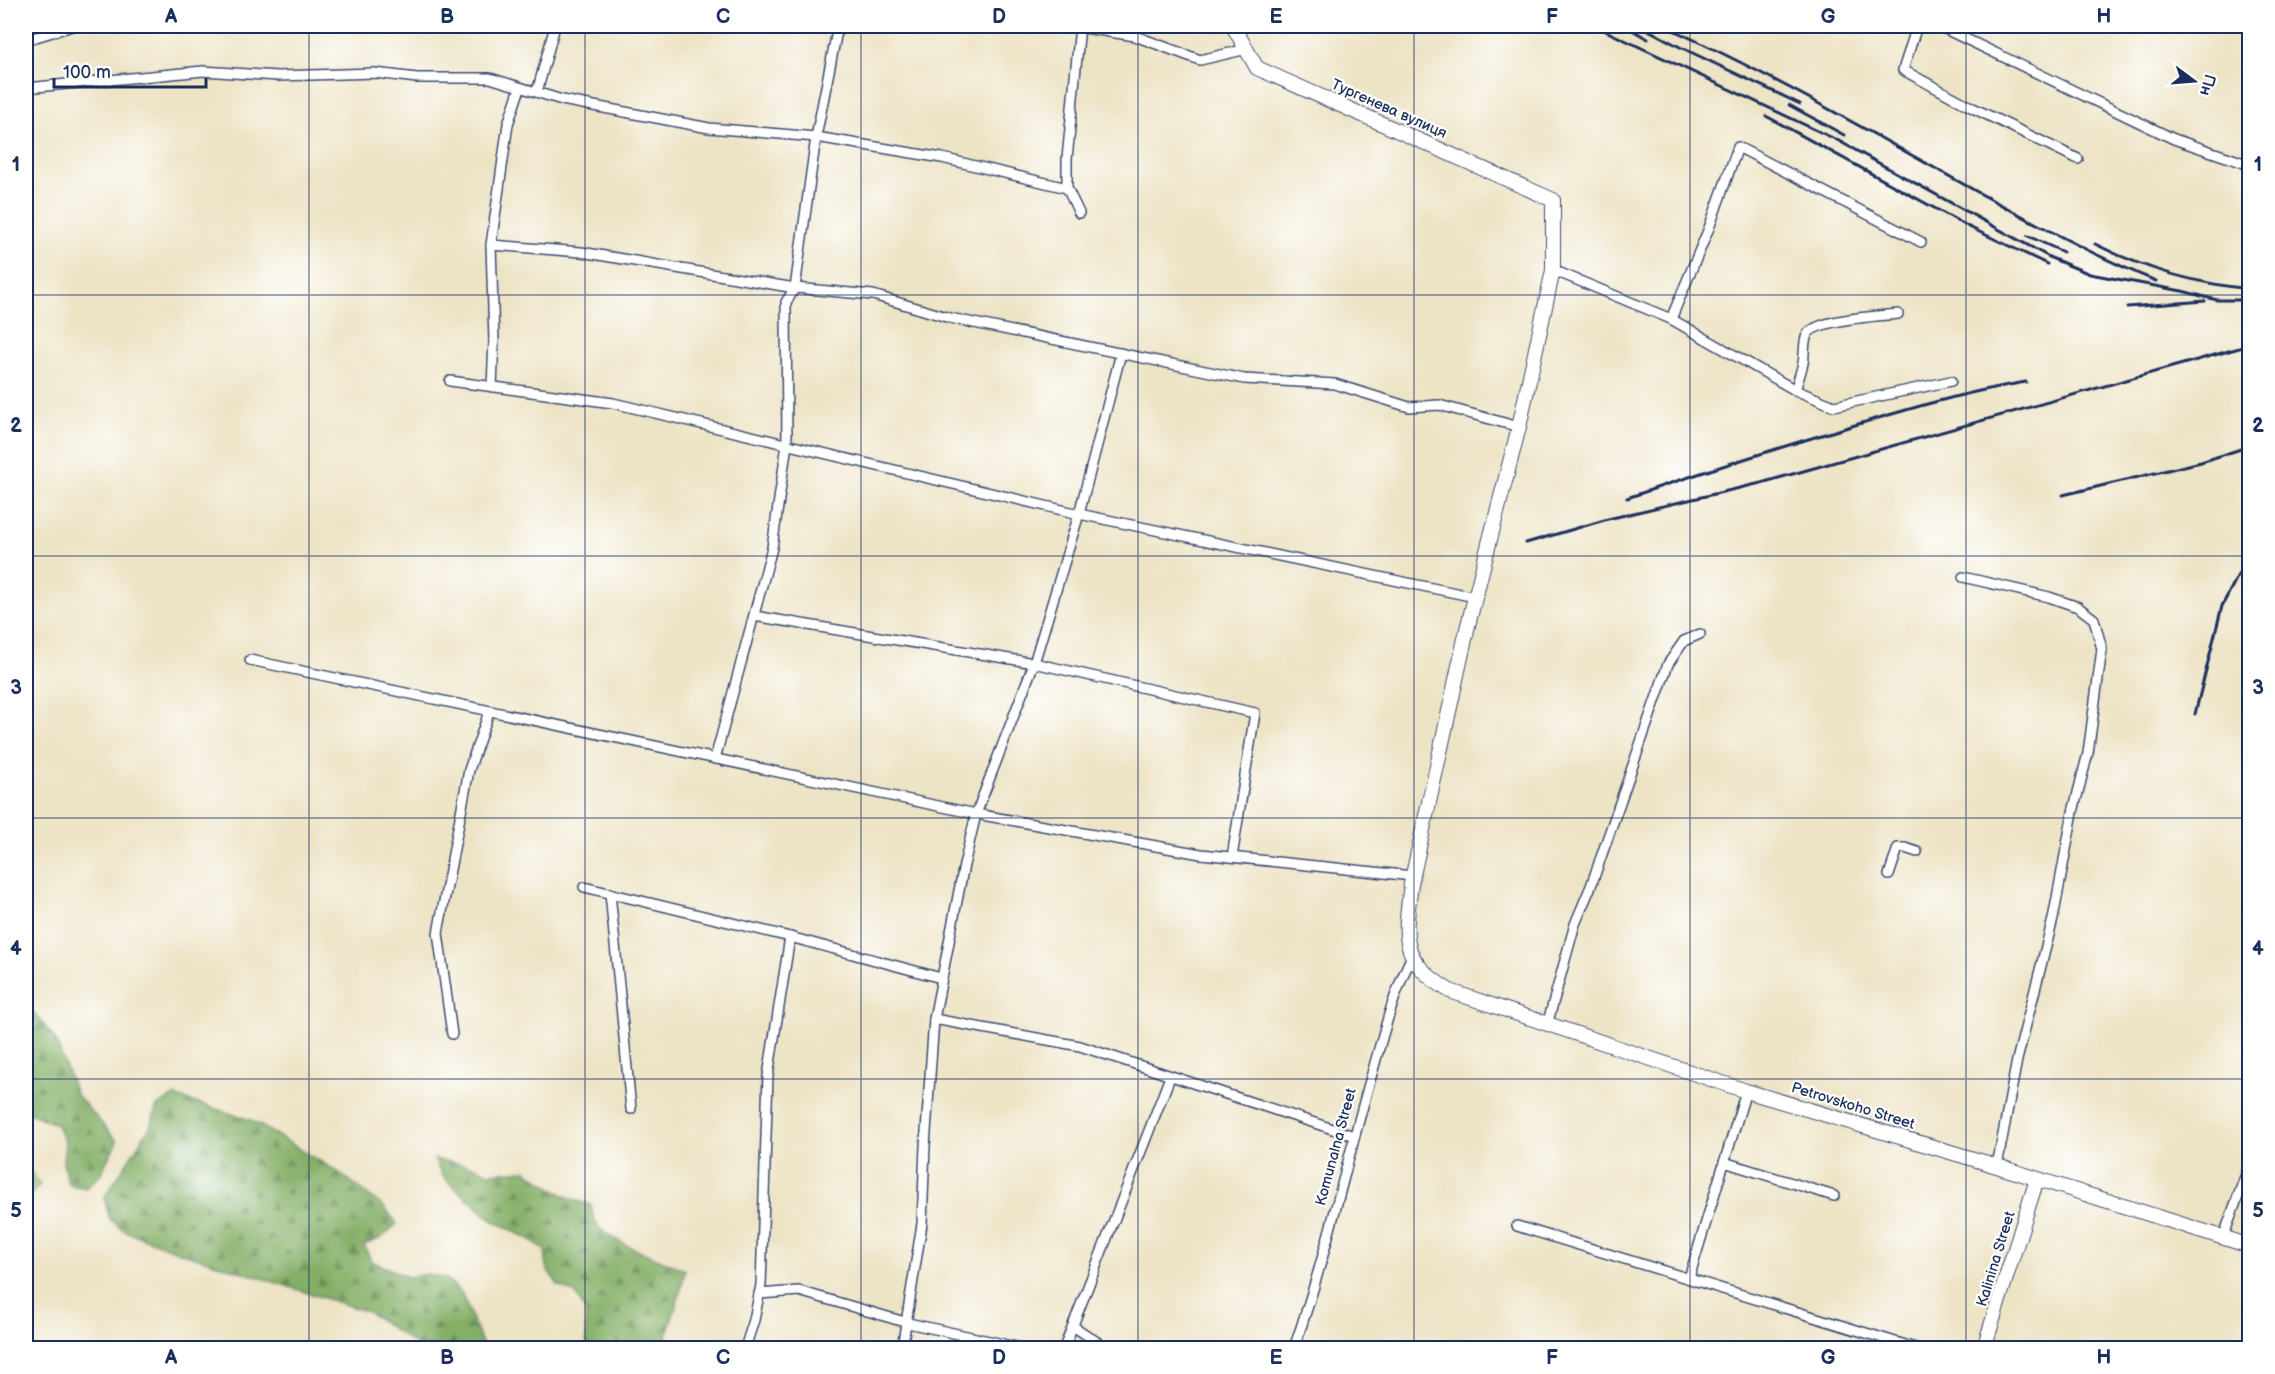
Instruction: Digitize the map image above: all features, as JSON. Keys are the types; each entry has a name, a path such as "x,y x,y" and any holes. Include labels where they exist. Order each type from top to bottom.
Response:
{"street":[{"path":"26,40 72,26"},
{"path":"537,92 555,26"},
{"path":"715,759 772,548 787,444 786,302 795,288 816,137 838,26"},
{"path":"1079,213 1067,188 1077,26 1136,36 1200,60 1247,49"},
{"name":"Тургенева вулиця","path":"1233,26 1257,68 1553,200 1553,270"},
{"path":"1917,26 1904,70 1973,108 2078,159"},
{"path":"1939,26 2174,139 2250,165"},
{"path":"26,88 202,71 278,76 375,73 417,78 490,78 562,100 710,128 816,137 942,158 1067,188"},
{"path":"492,387 494,340 491,245 508,124 520,88"},
{"path":"1671,319 1709,228 1738,147 1921,242"},
{"path":"491,245 581,252 795,288 873,295 950,318 1244,379 1335,384 1409,407 1439,405 1519,427"},
{"path":"1412,956 1407,945 1405,927 1413,876 1475,597 1519,427 1553,270 1671,319 1795,390 1834,406 1951,381"},
{"path":"1795,390 1803,363 1806,336 1810,330 1832,323 1898,314"},
{"path":"902,1348 908,1323 922,1224 924,1146 933,1019 976,814 1034,663 1079,514 1121,352"},
{"path":"450,381 613,403 1079,514 1475,597"},
{"path":"1963,578 2049,597 2078,607 2094,619 2102,650 2088,753 2073,812 2053,919 2017,1060 1996,1166"},
{"path":"754,616 1034,663 1255,713 1232,857"},
{"path":"1547,1025 1575,924 1592,886 1668,664 1684,641 1701,634"},
{"path":"250,660 976,814 1201,854 1413,876"},
{"path":"452,1034 438,933 469,770 489,712"},
{"path":"1889,875 1898,848 1917,852"},
{"path":"584,887 790,937 941,978"},
{"path":"610,893 631,1109"},
{"path":"745,1348 759,1293 768,1076 790,937"},
{"name":"Petrovskoho Street","path":"1412,956 1428,978 1450,991 1535,1018 1547,1025 1746,1091 1996,1166 2250,1246"},
{"name":"Komunalna Street","path":"1294,1348 1311,1302 1354,1136 1397,986 1412,956"},
{"path":"933,1019 1080,1046 1354,1136"},
{"path":"1064,1348 1170,1077"},
{"path":"1689,1278 1746,1091"},
{"path":"1724,1162 1834,1196"},
{"path":"2223,1238 2250,1163"},
{"name":"Kalinina Street","path":"1984,1348 2037,1179"},
{"path":"1517,1226 1915,1348"},
{"path":"759,1293 799,1291 908,1323 1021,1348"},
{"path":"1073,1326 1106,1348"}],"green space":[{"path":"26,1003 55,1039 76,1094 117,1141 100,1175 86,1188 68,1184 63,1163 65,1142 56,1124 26,1112"},
{"path":"174,1096 251,1120 340,1173 385,1208 397,1224 381,1238 364,1245 371,1261 408,1277 427,1274 447,1279 462,1294 484,1348 421,1348 368,1312 180,1252 125,1231 110,1219 104,1198 150,1127 157,1106"},
{"path":"434,1159 472,1166 489,1173 525,1170 558,1192 591,1205 596,1224 602,1231 637,1250 685,1270 664,1348 587,1348 585,1311 576,1294 558,1285 547,1269 545,1250 492,1220 444,1178"},
{"path":"26,1167 40,1184 26,1200"}],"railway":[{"path":"1595,26 1837,140 2051,258 2090,274 2217,300 2250,300"},
{"path":"1625,26 1648,39"},
{"path":"1641,26 1800,104"},
{"path":"1664,26 1785,85 2068,240 2156,281"},
{"path":"1789,105 1844,135"},
{"path":"1766,116 1969,227 2047,264"},
{"path":"2028,236 2063,252"},
{"path":"2095,244 2170,274 2250,289"},
{"path":"2127,307 2205,301"},
{"path":"1526,543 1608,519 1761,483 2250,345"},
{"path":"1627,498 1762,453 1890,415 1957,396 2026,382"},
{"path":"2063,495 2201,462 2250,446"},
{"path":"2195,714 2222,606 2250,552"}]}
